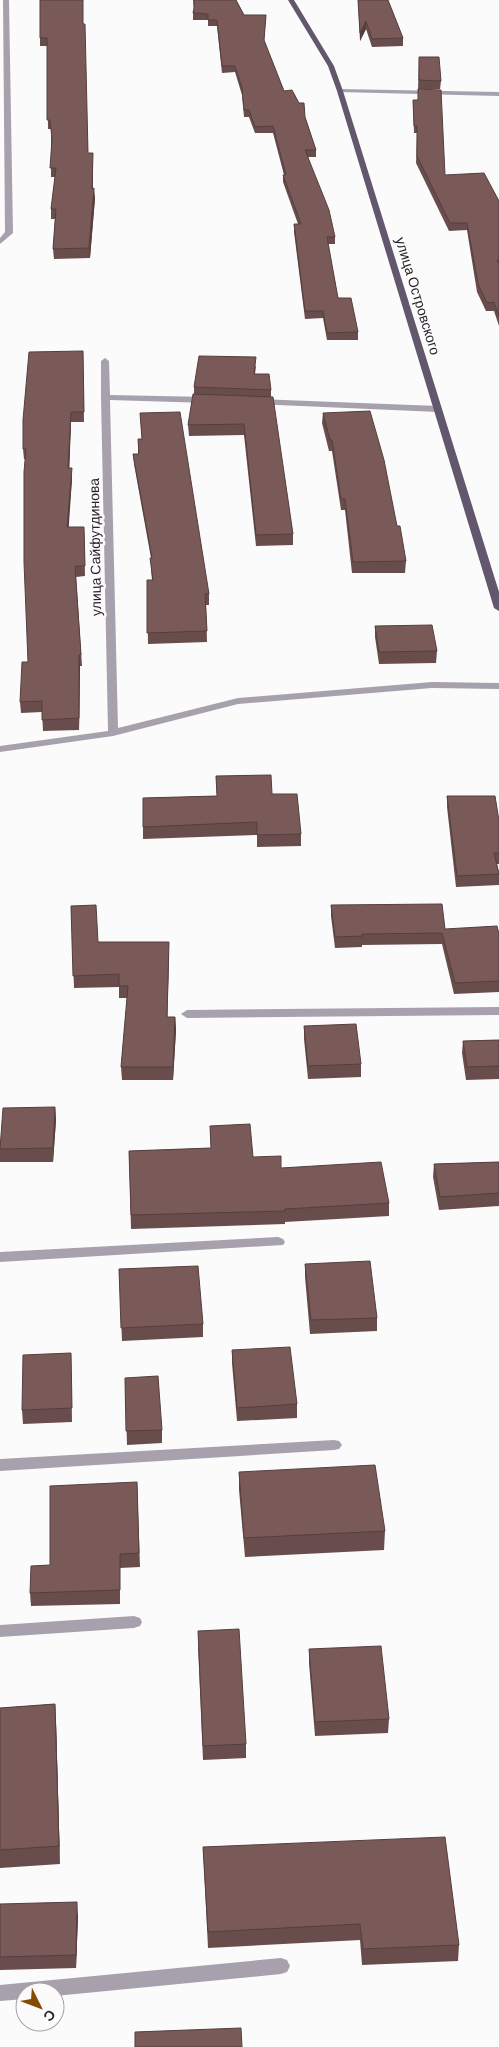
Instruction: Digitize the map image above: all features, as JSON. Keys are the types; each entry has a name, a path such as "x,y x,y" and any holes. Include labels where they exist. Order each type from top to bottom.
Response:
{"main road":[{"name":"улица Островского","path":"291,0 331,66 340,91 499,608"}],"street":[{"path":"0,242 9,233 3,35 6,0"},
{"path":"340,91 499,94"},
{"name":"улица Сайфутдинова","path":"105,361 113,733"},
{"path":"105,397 213,400"},
{"path":"252,402 438,409"},
{"path":"0,749 113,733 238,701 432,685 499,686"},
{"path":"187,1014 499,1011"},
{"path":"0,1256 278,1242"},
{"path":"0,1465 334,1445"},
{"path":"0,1631 134,1622"},
{"path":"0,1993 281,1966"}],"building":[{"path":"40,0 83,0 88,153 93,153 92,189 94,188 89,248 53,249 56,209 51,209 56,168 50,168 52,139 50,120 47,120 47,38 40,38"},
{"path":"194,0 236,0 244,15 266,15 264,40 284,91 292,90 299,103 304,103 305,117 316,150 305,150 329,210 335,237 327,237 338,298 351,298 358,332 327,333 323,311 305,311 294,224 301,224 283,175 286,175 273,126 255,127 249,110 244,110 242,88 235,66 222,66 217,20 208,20 208,14 193,13"},
{"path":"358,0 388,0 403,38 372,39 366,21 360,33"},
{"path":"419,57 439,57 441,81 419,80"},
{"path":"418,89 441,90 445,175 484,173 499,201 499,260 497,260 499,264 499,316 494,302 487,303 478,284 467,223 450,223 417,156 417,126 414,126 413,100 418,100"},
{"path":"83,351 84,412 71,412 68,468 72,468 67,527 84,527 85,566 75,566 81,655 79,655 79,718 42,720 42,701 20,702 22,662 28,662 24,562 24,472 26,449 23,449 23,420 29,352"},
{"path":"199,356 256,357 254,374 269,374 271,390 194,387"},
{"path":"193,394 273,397 293,534 256,535 244,424 188,425"},
{"path":"370,411 384,460 397,526 400,526 406,561 353,562 345,499 341,499 332,440 330,440 323,413"},
{"path":"180,412 209,594 205,594 207,631 147,633 147,580 153,580 150,558 152,558 133,454 139,454 138,439 142,439 140,413"},
{"path":"432,625 437,651 379,652 375,626"},
{"path":"271,775 272,794 297,794 301,834 257,835 257,822 143,827 143,798 217,796 216,776"},
{"path":"447,796 495,796 499,821 499,853 494,853 499,874 457,876"},
{"path":"442,904 445,929 497,926 499,934 499,981 455,983 442,933 362,934 363,936 335,937 331,905"},
{"path":"96,905 98,942 169,942 167,1017 175,1017 173,1067 121,1067 128,986 119,986 119,974 73,976 71,906"},
{"path":"356,1024 361,1064 308,1066 304,1026"},
{"path":"499,1040 499,1066 467,1067 463,1041"},
{"path":"55,1107 53,1148 0,1149 3,1108"},
{"path":"250,1124 253,1157 281,1156 281,1168 381,1162 389,1203 285,1209 285,1211 131,1215 129,1151 211,1148 210,1126"},
{"path":"499,1162 499,1193 440,1197 434,1164"},
{"path":"370,1261 377,1318 311,1320 305,1264"},
{"path":"198,1266 203,1324 121,1328 119,1269"},
{"path":"290,1347 297,1404 237,1408 232,1350"},
{"path":"71,1353 72,1408 22,1410 23,1355"},
{"path":"158,1376 162,1430 126,1431 125,1378"},
{"path":"375,1465 385,1531 244,1538 239,1472"},
{"path":"137,1482 139,1553 120,1554 120,1590 30,1593 31,1566 50,1565 50,1486"},
{"path":"239,1629 246,1744 203,1746 198,1631"},
{"path":"381,1646 389,1719 315,1722 309,1649"},
{"path":"55,1704 59,1846 0,1850 0,1708"},
{"path":"445,1837 459,1945 363,1949 360,1924 208,1932 203,1847"},
{"path":"77,1902 76,1955 0,1957 0,1904"},
{"path":"241,2028 242,2047 135,2047 135,2032"}]}
